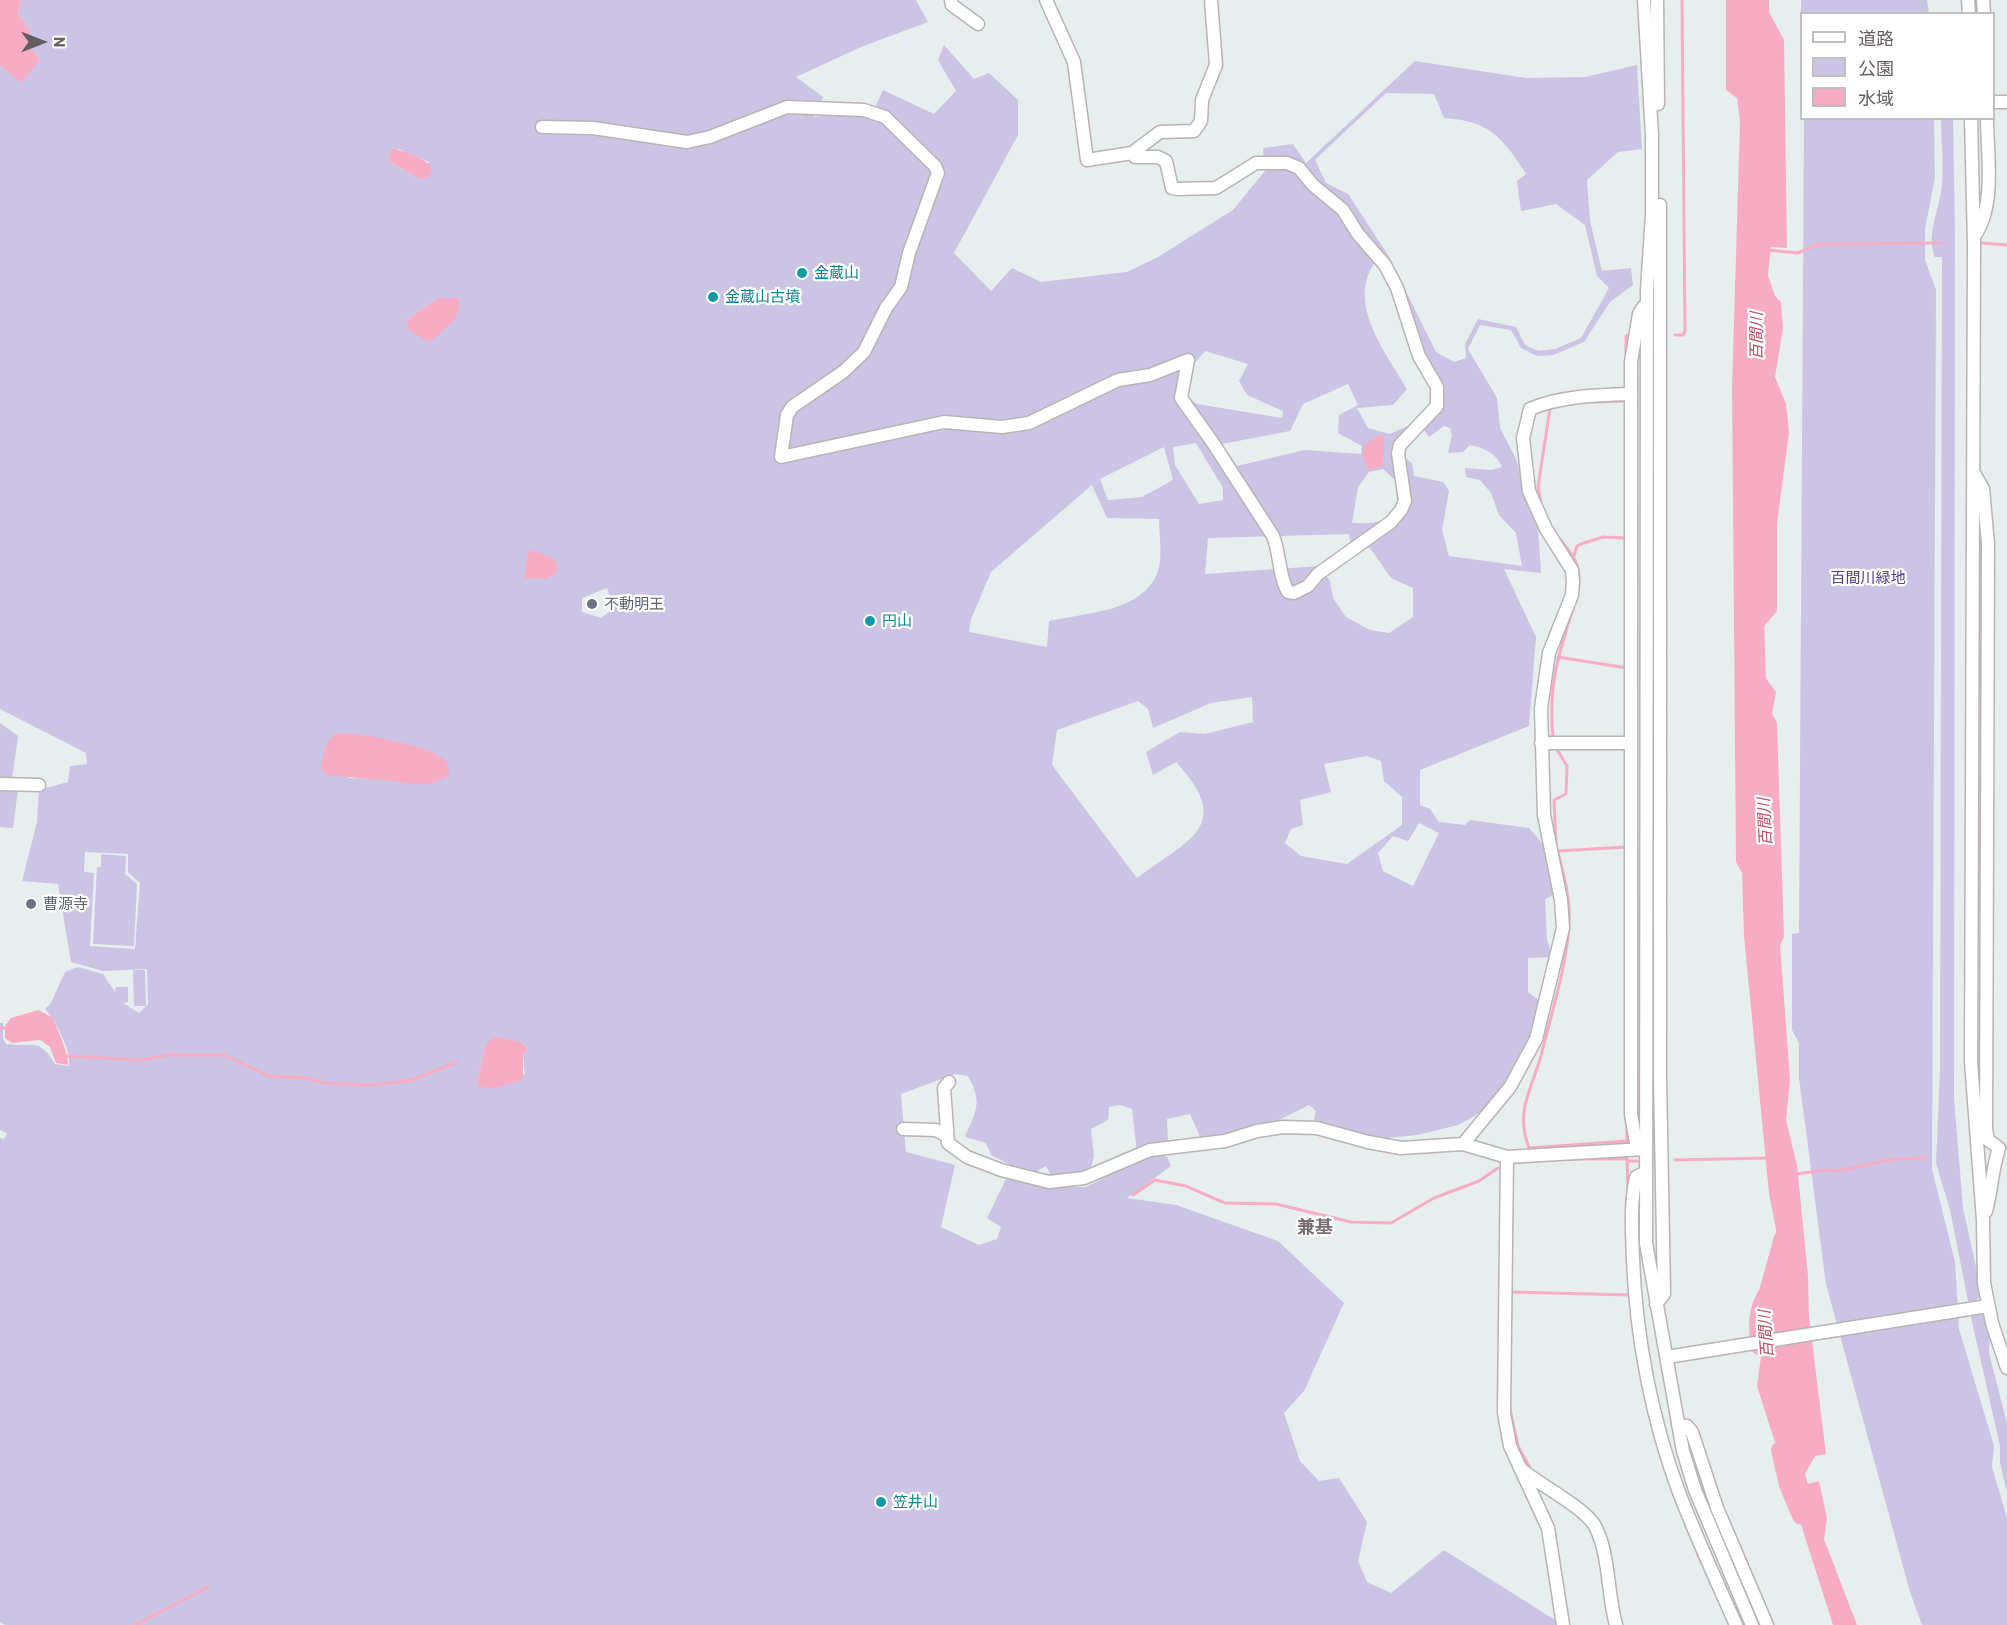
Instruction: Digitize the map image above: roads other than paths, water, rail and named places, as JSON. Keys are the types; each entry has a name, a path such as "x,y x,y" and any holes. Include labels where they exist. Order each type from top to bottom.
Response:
{"street":[{"path":"951,0 952,4 978,24"},
{"path":"1046,0 1074,62 1088,160 1132,153 1160,132 1194,131 1201,121 1202,100 1216,65 1211,0"},
{"path":"1644,0 1652,135 1652,215 1647,303 1643,1149 1646,1172 1646,1243 1656,1304 1672,1356 1678,1425 1683,1451 1695,1490 1752,1625"},
{"path":"1656,1304 1664,1294 1660,1077 1661,250 1657,0"},
{"path":"542,127 593,128 687,142 710,136 787,107 864,110 885,117 934,166 938,173 909,253 901,286 886,308 864,352 843,372 792,407 788,415 781,457 944,422 1002,427 1029,423 1118,380 1150,375 1188,360 1181,398 1214,443 1272,536 1280,553 1284,586 1288,592 1300,591 1318,574 1391,522 1401,510 1405,501 1398,453 1400,445 1437,406 1437,387 1419,356 1397,288 1385,265 1358,234 1343,210 1313,185 1299,168 1280,162 1256,163 1216,189 1177,189 1172,188 1166,161 1158,158 1135,157 1132,153"},
{"path":"1971,120 1974,237 1971,1062 1983,1220 1985,1306 2007,1368"},
{"path":"1974,237 1981,226 1987,197 1987,120"},
{"path":"1643,1149 1636,1143 1631,1114 1628,394 1639,314 1647,303"},
{"path":"1463,1144 1510,1088 1526,1061 1540,1029 1561,939 1562,900 1546,833 1541,708 1549,652 1572,595 1573,582 1572,570 1546,529 1529,491 1523,438 1527,414 1530,409 1550,402 1628,394"},
{"path":"1973,472 1983,489 1988,544 1986,1129 1988,1140 2003,1147 1983,1220"},
{"path":"1541,744 1628,744"},
{"path":"0,784 39,785"},
{"path":"949,1082 944,1088 948,1143 967,1156 1001,1170 1049,1182 1084,1178 1150,1150 1225,1141 1273,1128 1317,1128 1368,1142 1401,1148 1463,1144 1507,1157 1643,1149"},
{"path":"903,1129 936,1130 946,1136"},
{"path":"1977,1141 1986,1129"},
{"path":"1507,1157 1504,1413 1510,1446 1548,1528 1563,1625"},
{"path":"1646,1172 1636,1177 1632,1195 1632,1238 1637,1311 1650,1389 1680,1495 1736,1625"},
{"path":"1672,1356 1985,1306"},
{"path":"1678,1425 1687,1426 1692,1432 1717,1508 1767,1625"},
{"path":"1520,1468 1594,1525 1604,1555 1616,1625"}],"water":[{"path":"0,0 21,0 18,14 30,31 30,47 40,60 21,83 0,65"},
{"path":"1726,0 1769,0 1769,12 1784,40 1787,248 1771,247 1768,275 1775,296 1781,302 1783,328 1775,377 1786,404 1789,432 1777,524 1777,611 1750,643 1750,657 1776,692 1772,714 1777,723 1784,937 1780,945 1790,1079 1786,1120 1797,1165 1808,1276 1809,1317 1826,1454 1815,1456 1805,1474 1808,1484 1819,1481 1827,1518 1824,1539 1857,1625 1833,1625 1757,1386 1761,1357 1751,1351 1750,1341 1751,1309 1757,1293 1776,1265 1778,1246 1769,1193 1744,936 1742,873 1736,862 1732,388 1740,122 1737,98 1726,90"},
{"path":"390,149 407,152 425,161 432,168 429,177 420,179 390,162"},
{"path":"438,298 458,298 459,311 451,323 430,343 409,330 407,320"},
{"path":"1379,435 1384,435 1383,466 1369,470 1363,459 1364,446"},
{"path":"532,550 556,560 557,573 546,579 524,578 528,552"},
{"path":"336,733 376,737 423,749 444,759 448,765 449,776 433,783 420,784 328,775 321,770 322,760 327,745"},
{"path":"38,1010 52,1017 65,1048 68,1065 56,1063 50,1047 40,1040 12,1043 5,1038 5,1026 11,1018"},
{"path":"501,1037 521,1042 528,1049 523,1054 523,1079 494,1088 477,1085 485,1046 493,1038"}],"waterway":[{"path":"1675,335 1683,335 1685,331 1682,0"},
{"path":"1767,250 1798,253 1819,244 1942,243"},
{"path":"1981,243 2007,245"},
{"path":"1626,355 1626,336 1630,335"},
{"path":"1595,402 1626,401"},
{"path":"1541,504 1538,487 1550,408"},
{"path":"1557,536 1578,567 1578,591"},
{"path":"1574,556 1577,546 1581,544 1603,537 1626,538"},
{"path":"1553,737 1553,687 1573,609"},
{"name":"百間川","path":"1756,614 1758,687"},
{"path":"1558,657 1627,668"},
{"path":"1556,844 1554,800 1566,794 1567,766 1558,751"},
{"path":"1557,851 1627,847"},
{"path":"1557,850 1568,897 1567,942 1541,1056 1526,1101 1525,1135 1529,1148 1627,1141"},
{"path":"0,1028 7,1028"},
{"path":"65,1056 140,1060 168,1055 224,1055 269,1076 307,1078 325,1083 370,1085 409,1081 457,1062"},
{"path":"1627,1123 1627,1146"},
{"path":"1627,1157 1628,1194"},
{"path":"1675,1160 1769,1158"},
{"path":"1795,1174 1838,1171 1894,1159 1926,1158"},
{"path":"1566,1159 1627,1159"},
{"path":"1627,1161 1637,1161"},
{"path":"1133,1195 1155,1180 1186,1186 1225,1203 1276,1204 1351,1222 1391,1223 1434,1198 1479,1181 1498,1168"},
{"name":"百間川","path":"1768,1288 1782,1238"},
{"path":"1510,1292 1631,1295"},
{"path":"1510,1409 1518,1446 1531,1470"},
{"name":"百間川","path":"1779,1450 1787,1485 1800,1516"},
{"path":"1688,1529 1701,1562"},
{"path":"135,1625 208,1587"}],"place":[{"name":"金蔵山","path":"802,273"},
{"name":"金蔵山古墳","path":"713,297"},
{"name":"不動明王","path":"592,604"},
{"name":"円山","path":"870,621"},
{"name":"曹源寺","path":"31,904"},
{"name":"笠井山","path":"881,1502"}],"district":[{"name":"兼基","path":"1315,1227"}],"park label":[{"name":"百間川緑地","path":"1868,578"}]}
